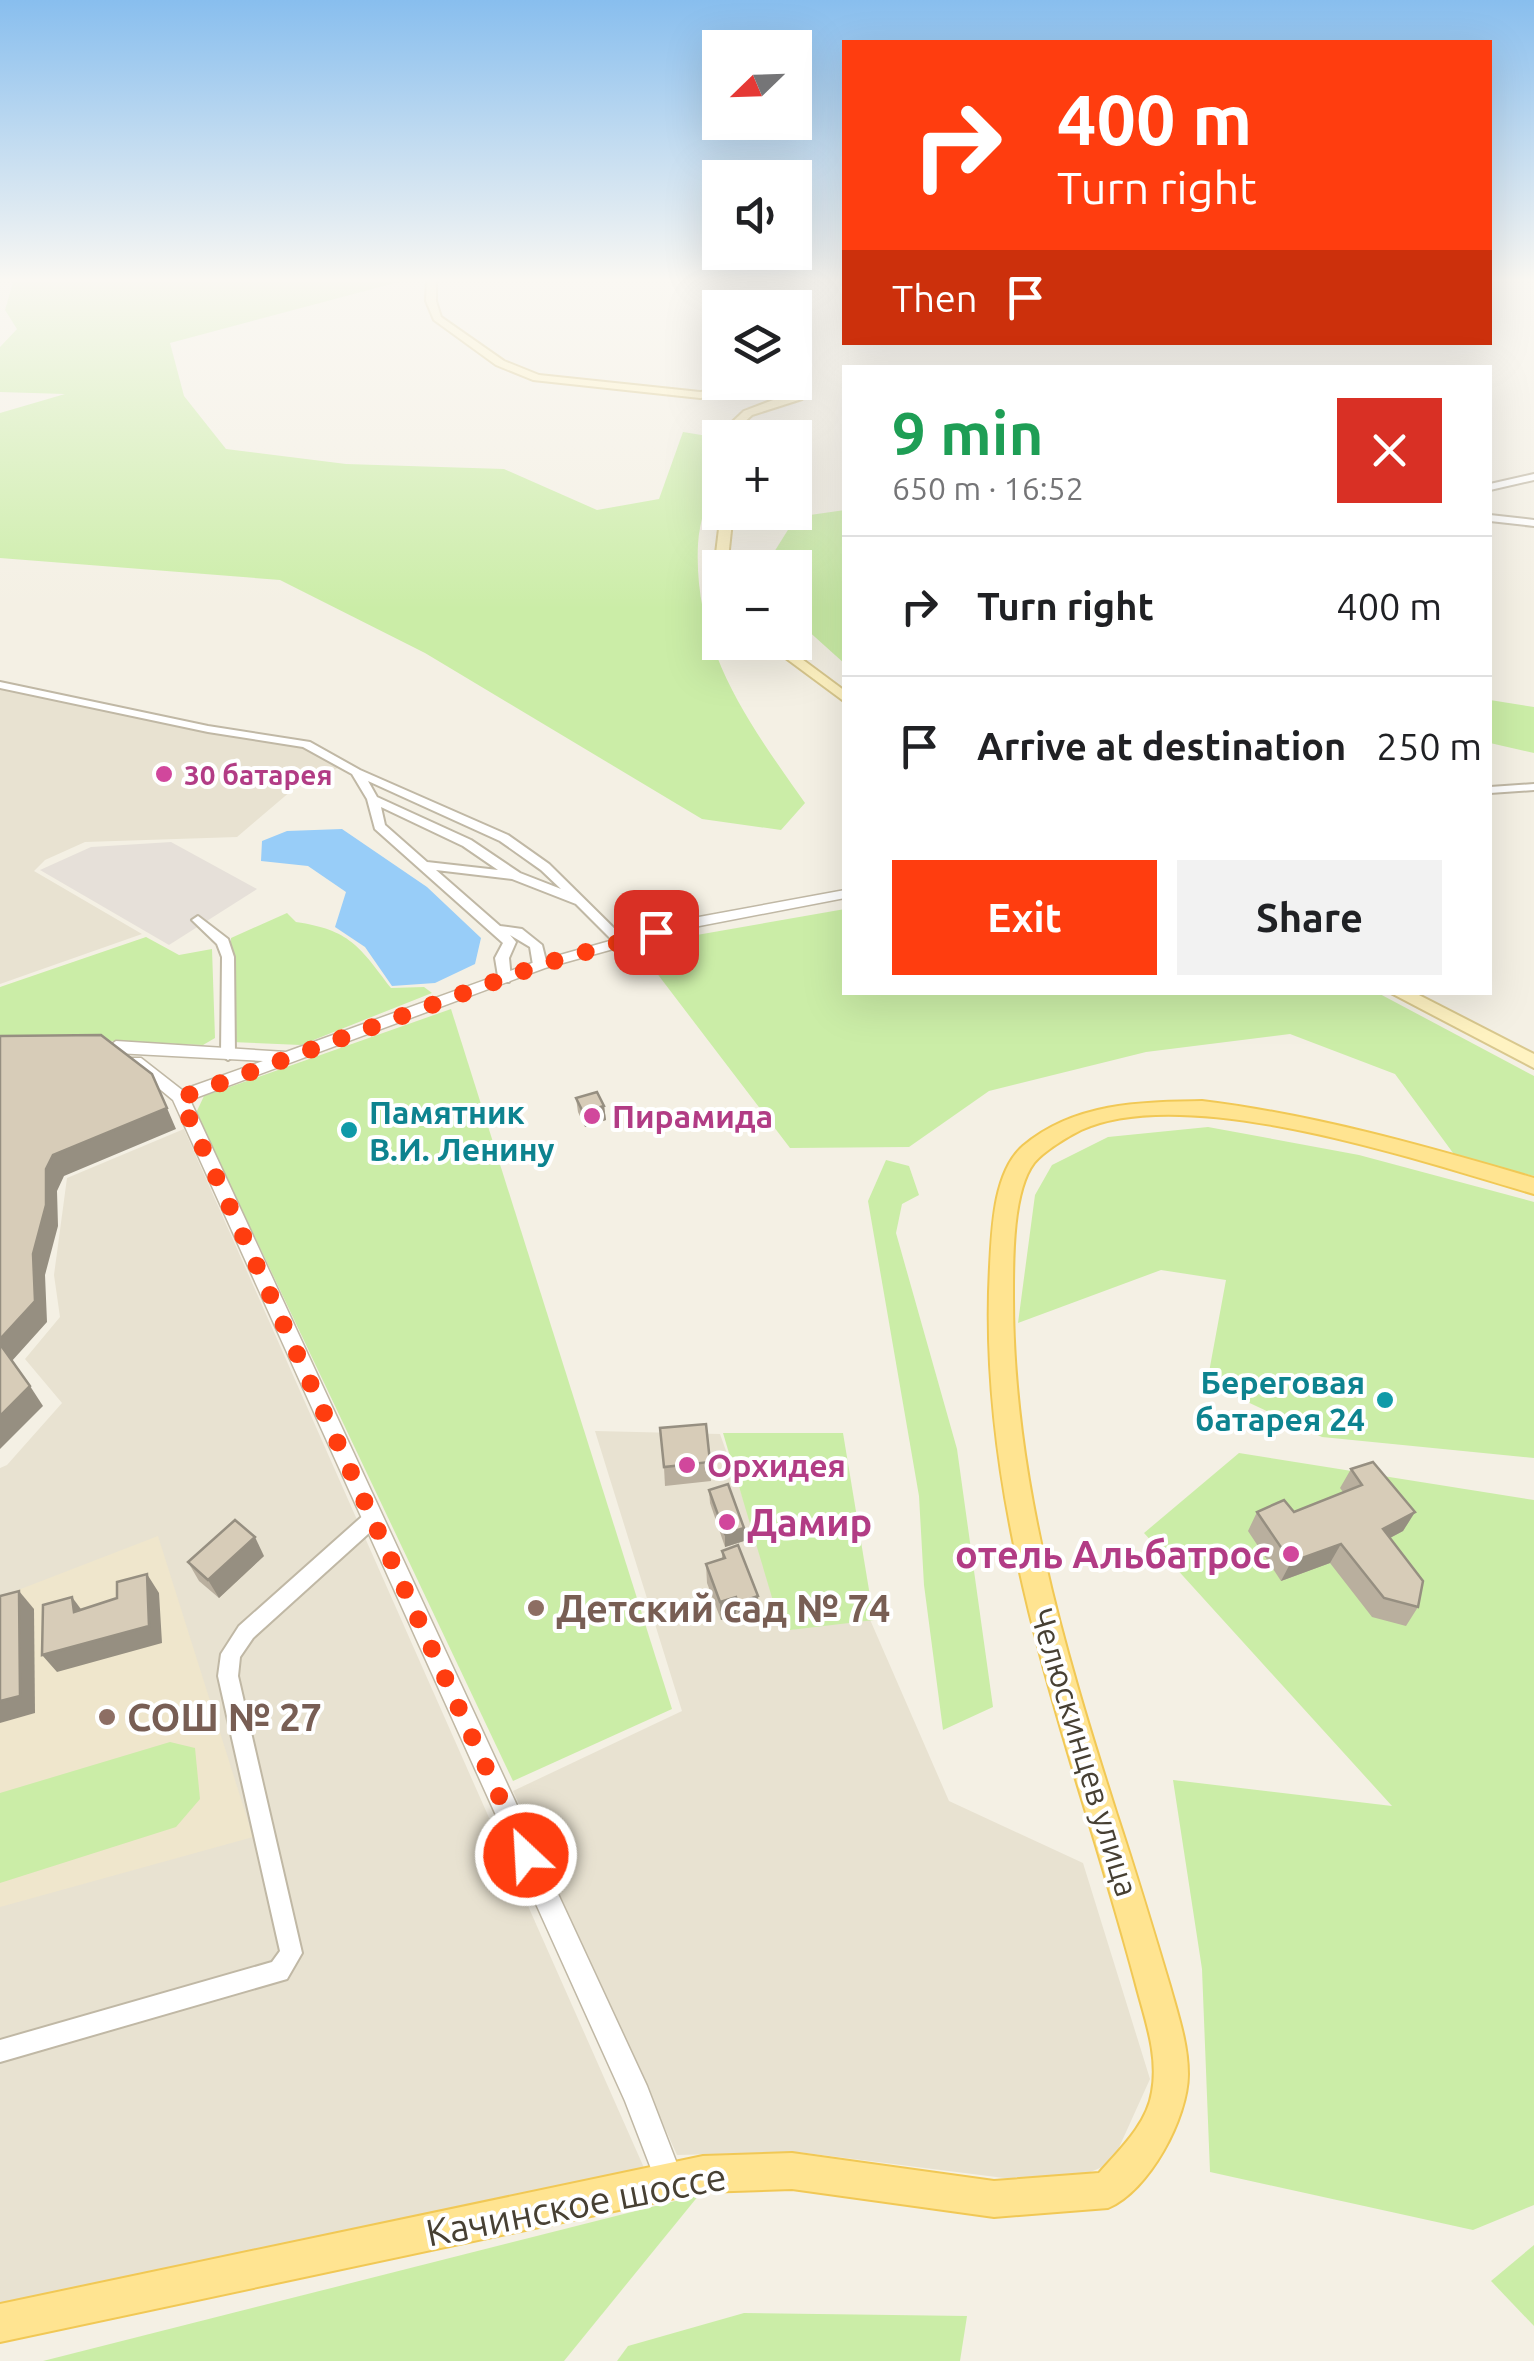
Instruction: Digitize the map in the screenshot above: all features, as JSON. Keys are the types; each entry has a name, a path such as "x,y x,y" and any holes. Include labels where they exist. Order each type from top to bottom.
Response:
{"main road":[{"path":"634,389 720,394 760,389"},
{"path":"738,420 798,396 801,389"},
{"path":"794,660 842,696"},
{"path":"1404,995 1534,1062"},
{"name":"Челюскинцев улица","path":"1168,2100 1172,2075 1158,2004 1132,1905 1047,1635 1018,1508 1004,1393 1001,1298 1005,1212 1026,1155 1062,1129 1119,1110 1185,1105 1280,1120 1534,1186"},
{"name":"Качинское шоссе","path":"0,2323 703,2174 792,2171 994,2199 1108,2190 1153,2140 1168,2100"}],"street":[{"path":"1492,487 1534,477"},
{"path":"1492,518 1534,524"},
{"path":"0,685 208,730 292,740 337,758 356,772 504,838 545,867 621,941"},
{"path":"356,772 373,799 379,826 510,942 502,958 504,979"},
{"path":"1492,790 1534,787"},
{"path":"373,799 467,844 516,876 535,894 580,901"},
{"path":"422,864 516,876"},
{"path":"180,1098 540,965 621,941 842,895"},
{"path":"198,920 222,942 228,957 228,1055"},
{"path":"496,930 516,932 536,945 540,965"},
{"path":"88,1046 228,1055 308,1052"},
{"path":"116,1047 180,1098 636,2096 670,2182"},
{"path":"0,2051 279,1971 291,1953 228,1676 231,1654 246,1632 372,1518"}],"shaded area":[{"path":"0,689 265,736 314,751 340,767 291,791 237,837 85,842 45,860 34,871 142,934 0,984"},
{"path":"171,842 257,889 169,945 40,870 91,847"},
{"path":"184,1129 645,2170 0,2318 0,1468 62,1403 25,1359 60,1317 54,1275 67,1178"},
{"path":"595,1431 720,1434 790,1630 868,1615 949,1801 1083,1863 1150,2079 1112,2163 1059,2185 798,2152 677,2155 513,1791 682,1711"},
{"name":"СОШ № 27","path":"158,1536 253,1837 0,1907 0,1597"}],"green space":[{"path":"0,389 182,389 226,449 346,464 504,469 597,510 659,499 683,432 702,435 702,517 698,544 702,660 719,660 745,713 805,803 781,830 702,819 425,653 280,580 0,558 0,413 65,394"},
{"path":"842,510 842,661 812,634 812,550 775,550 788,530 812,530 812,515"},
{"path":"1492,700 1534,707 1534,753 1492,743"},
{"path":"842,910 842,995 1382,995 1534,1076 1534,1176 1456,1157 1395,1074 1290,1034 1146,1052 989,1091 909,1147 790,1148 643,955 691,936"},
{"path":"287,913 296,922 329,930 352,942 391,988 424,987 432,993 301,1045 231,1042 231,938"},
{"path":"146,937 179,955 212,949 215,1038 203,1045 80,1040 0,1042 0,987"},
{"path":"451,1009 672,1709 513,1781 196,1113 204,1096"},
{"path":"1208,1127 1359,1155 1534,1202 1534,1458 1322,1437 1207,1383 1226,1280 1161,1270 1018,1323 1035,1195 1052,1165 1108,1137"},
{"path":"886,1160 909,1166 919,1195 902,1204 896,1233 957,1449 993,1707 943,1730 924,1585 919,1496 868,1201"},
{"path":"723,1433 843,1433 874,1620 782,1631"},
{"path":"1239,1453 1534,1500 1534,2205 1473,2230 1210,2172 1202,1969 1173,1780 1392,1806 1144,1533"},
{"path":"170,1742 195,1748 200,1799 176,1827 0,1883 0,1793"},
{"path":"699,2195 564,2361 43,2361"},
{"path":"1534,2245 1534,2326 1491,2281"},
{"path":"744,2313 967,2316 960,2361 617,2361 628,2346"}],"water":[{"path":"342,829 427,887 481,938 475,964 435,983 392,986 365,947 335,927 346,892 308,866 261,861 262,841 287,831"}],"building":[{"path":"101,1035 152,1074 167,1108 53,1155 46,1169 46,1205 33,1254 35,1301 0,1339 0,1036"},
{"path":"597,1092 604,1106 583,1112 576,1098"},
{"path":"0,1344 30,1386 0,1416"},
{"path":"706,1424 710,1462 664,1467 660,1428"},
{"path":"1373,1462 1415,1512 1383,1529 1423,1581 1418,1607 1384,1598 1341,1544 1291,1562 1257,1512 1284,1500 1294,1512 1362,1485 1351,1469"},
{"path":"728,1484 744,1528 725,1534 709,1490"},
{"path":"235,1520 255,1537 208,1580 188,1562"},
{"path":"738,1545 758,1596 738,1603 736,1597 720,1602 706,1564 725,1558 722,1551"},
{"path":"147,1574 149,1626 42,1655 43,1605 72,1597 74,1612 117,1598 117,1582"},
{"path":"19,1591 20,1696 0,1701 0,1596"}],"place":[{"name":"30 батарея","path":"164,774"},
{"name":"Пирамида","path":"592,1116"},
{"name":"Памятник В.И. Ленину","path":"349,1130"},
{"name":"Береговая батарея 24","path":"1385,1400"},
{"name":"Орхидея","path":"687,1465"},
{"name":"Дамир","path":"727,1522"},
{"name":"отель Альбатрос","path":"1291,1554"},
{"name":"Детский сад № 74","path":"536,1608"},
{"name":"СОШ № 27","path":"107,1717"}],"route":[{"path":"526,1855 180,1098 540,965 656,932"}]}
